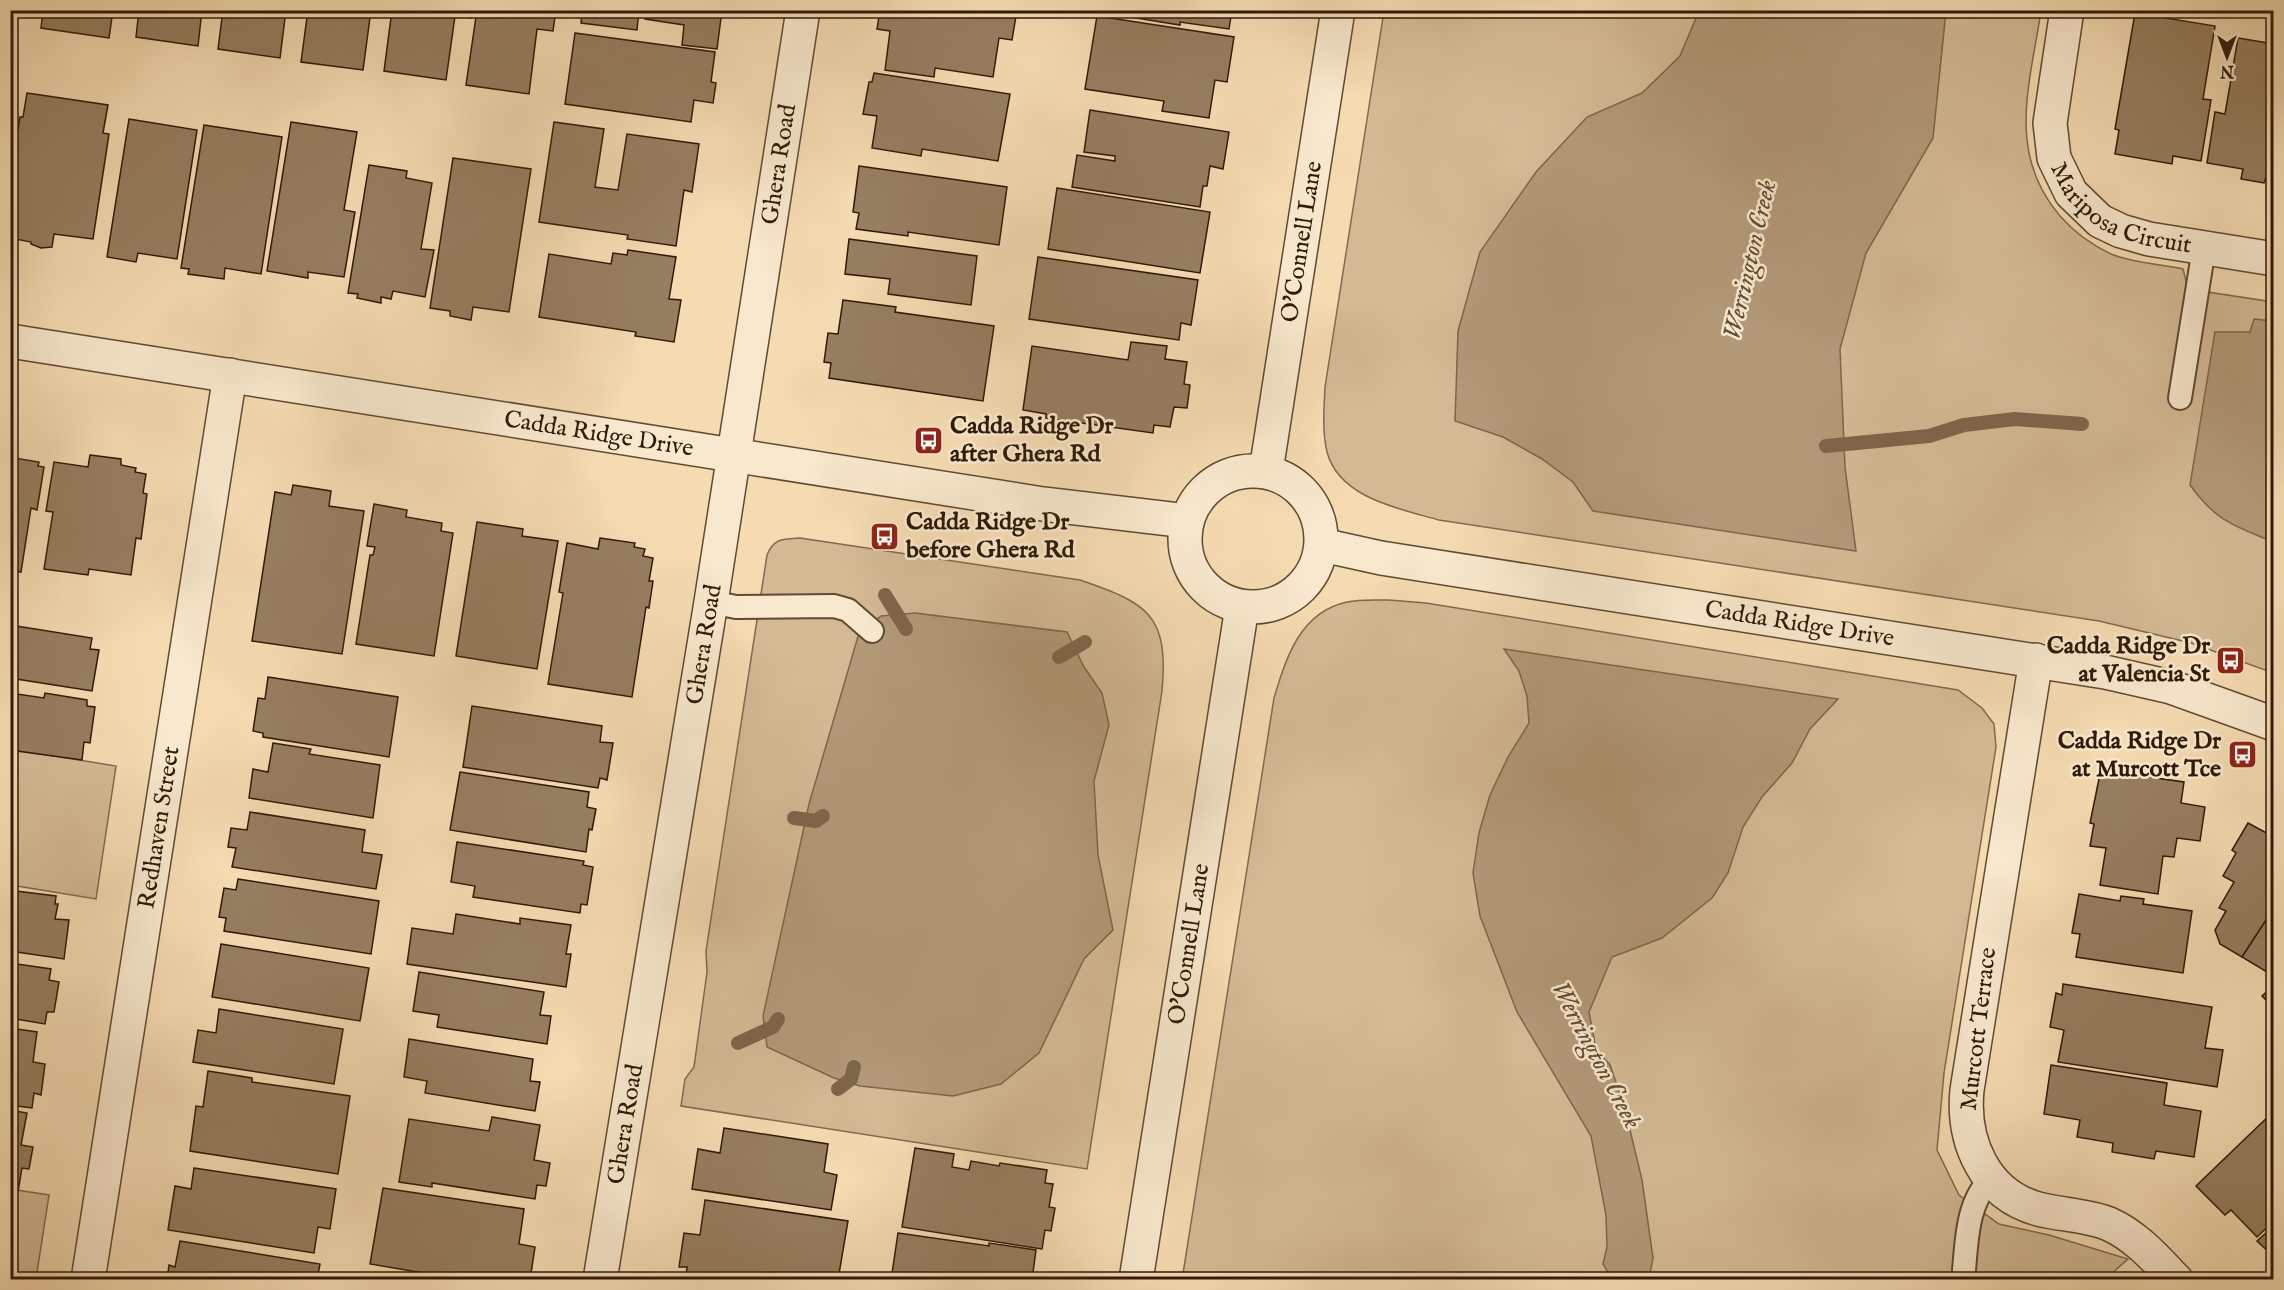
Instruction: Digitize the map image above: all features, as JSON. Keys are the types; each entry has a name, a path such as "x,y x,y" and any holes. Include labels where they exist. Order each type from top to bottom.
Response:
{"street":[{"name":"Ghera Road","path":"600,1280 711,602 802,10"},
{"name":"O'Connell Lane","path":"1266,471 1338,10"},
{"name":"Mariposa Circuit","path":"2067,10 2050,123 2054,158 2071,193 2100,221 2121,231 2150,239 2274,259"},
{"name":"Cadda Ridge Drive","path":"10,341 1042,504 1187,521"},
{"name":"Redhaven Street","path":"88,1280 230,375"},
{"path":"1246,471 1266,471 1285,478 1301,490 1314,506 1321,525 1322,545 1316,566 1304,585 1287,599 1265,606 1242,607 1221,599 1203,585 1190,566 1185,543 1187,521 1195,502 1208,487 1226,476 1246,471"},
{"name":"Cadda Ridge Drive","path":"1322,545 1381,558 2114,674 2171,687 2274,724"},
{"name":"O'Connell Lane","path":"1136,1280 1242,607"},
{"name":"Murcott Terrace","path":"2036,660 1966,1102 1971,1143 1984,1169 2005,1192 2030,1206 2099,1221 2114,1227 2143,1246 2176,1280"}],"lane":[{"path":"2181,398 2204,248"},
{"path":"711,602 736,607 834,606 848,610 872,631"},
{"path":"1963,1280 1972,1212 1976,1199 1991,1179"}],"shaded area":[{"path":"1384,11 2041,11 2028,91 2027,143 2033,168 2043,192 2060,216 2084,238 2111,254 2183,269 2188,289 2273,302 2273,673 2191,643 2099,621 1439,520 1390,506 1357,491 1334,468 1327,452 1324,428 1325,387"},
{"path":"800,538 1080,580 1122,596 1137,605 1149,615 1157,628 1162,644 1162,691 1087,1169 681,1106 685,1079 694,1067 707,972 706,951 767,555 776,542"},
{"path":"1389,600 1426,603 1958,690 1982,708 1994,724 1996,747 1944,1073 1937,1150 1959,1195 1999,1224 2049,1235 2128,1259 2111,1274 2115,1279 1182,1280 1274,698 1297,639 1317,616 1331,607 1347,602"},
{"path":"10,749 116,766 96,899 11,885"},
{"path":"10,1189 49,1195 36,1279 11,1279"}],"water":[{"name":"Werrington Creek","path":"1699,11 1946,11 1933,138 1866,253 1840,349 1845,467 1856,551 1593,511 1573,482 1542,459 1503,437 1455,421 1458,331 1480,252 1536,172 1587,117 1642,93 1680,56"},
{"path":"2254,319 2273,321 2273,542 2236,526 2218,515 2190,485 2215,332 2250,332"},
{"path":"915,613 1067,632 1084,667 1102,693 1109,725 1094,781 1098,855 1113,930 1084,959 1039,1053 1001,1084 953,1096 860,1086 834,1078 767,1047 763,1016 809,804 859,633 881,616"},
{"name":"Werrington Creek","path":"1504,649 1838,699 1810,729 1792,763 1762,797 1743,827 1728,873 1712,898 1662,938 1612,957 1589,1012 1596,1049 1610,1065 1625,1109 1642,1180 1653,1258 1649,1279 1612,1279 1603,1264 1607,1247 1606,1215 1591,1136 1517,1012 1480,916 1473,873 1479,833 1490,795 1508,757 1529,723 1527,696 1519,671"}],"building":[{"path":"43,10 113,10 109,38 41,28"},
{"path":"139,10 202,10 198,46 136,37"},
{"path":"223,10 286,10 280,58 218,49"},
{"path":"308,10 371,10 363,70 301,62"},
{"path":"392,10 472,10 471,18 455,16 446,80 384,71"},
{"path":"477,10 556,10 553,31 537,29 529,94 466,85"},
{"path":"582,10 639,10 637,30 581,23"},
{"path":"646,10 722,10 717,49 682,45 684,25 645,19"},
{"path":"880,10 1017,10 1012,40 999,38 993,77 935,68 934,77 885,70 890,31 877,29"},
{"path":"1232,10 1229,29 1180,22 1180,25 1093,11"},
{"path":"2135,13 2215,26 2203,99 2211,100 2201,161 2173,156 2172,164 2115,154 2119,130 2115,129"},
{"path":"1097,16 1234,37 1227,82 1215,80 1209,118 1162,111 1164,101 1085,89"},
{"path":"575,33 715,52 711,82 716,83 713,103 694,100 691,122 565,104"},
{"path":"2238,38 2274,44 2274,180 2266,178 2264,183 2241,179 2243,169 2207,163 2215,112 2225,114"},
{"path":"874,73 1010,94 998,161 922,149 921,156 872,148 877,116 863,114 869,82 872,82"},
{"path":"27,93 108,105 103,133 109,134 93,239 54,234 52,247 41,248 31,242 10,238 10,179 20,117 23,117"},
{"path":"1090,110 1229,132 1223,169 1210,166 1207,186 1203,186 1200,207 1072,187 1077,155 1115,161 1115,156 1084,152"},
{"path":"129,119 197,130 177,259 138,253 136,262 107,257"},
{"path":"291,122 357,132 344,210 355,212 344,277 308,272 308,278 267,271"},
{"path":"554,122 604,129 595,187 618,190 627,134 699,144 692,192 684,190 676,246 627,239 628,235 539,222"},
{"path":"204,125 282,137 261,274 225,268 224,279 188,274 189,269 181,268"},
{"path":"453,158 531,169 509,312 473,307 471,320 450,316 450,311 430,308"},
{"path":"369,165 407,171 406,178 432,183 421,249 434,250 425,297 393,291 391,299 381,297 381,303 357,298 358,294 348,293"},
{"path":"859,166 1007,187 999,245 908,232 908,236 856,229 859,213 853,212"},
{"path":"1057,188 1210,212 1200,273 1048,249"},
{"path":"849,239 977,256 971,305 888,294 890,279 845,274"},
{"path":"628,250 676,257 669,299 681,300 674,342 635,336 636,332 539,317 549,254 611,264 613,253 627,255"},
{"path":"1038,257 1198,280 1191,325 1181,323 1179,340 1029,319"},
{"path":"843,300 896,307 895,312 994,326 983,401 829,378 831,363 824,362 828,333 838,334"},
{"path":"1131,342 1167,346 1165,359 1187,362 1184,384 1190,385 1187,408 1174,407 1170,427 1154,425 1153,433 1046,418 1046,414 1023,410 1032,346 1128,360"},
{"path":"10,447 16,448 14,458 39,462 38,466 44,467 37,510 31,508 21,572 10,570"},
{"path":"90,455 121,459 121,465 136,468 135,472 146,474 143,493 147,494 141,539 136,538 131,575 89,569 88,575 44,569 53,512 46,511 54,462 88,467"},
{"path":"293,485 331,491 329,506 364,511 342,654 252,641 275,492 291,495"},
{"path":"374,504 407,510 406,517 442,523 441,531 453,533 434,656 356,644 370,555 373,555 375,547 367,546"},
{"path":"477,522 523,529 522,536 558,541 537,669 456,656"},
{"path":"600,538 635,543 634,547 645,549 643,556 653,558 649,581 653,581 649,608 646,607 632,697 548,684 563,593 559,592 567,543 598,549"},
{"path":"10,625 92,638 90,649 99,650 92,691 10,678"},
{"path":"268,677 398,697 389,757 263,737 263,733 253,731 258,698 265,699"},
{"path":"10,693 44,698 45,693 87,700 87,706 95,707 90,743 84,742 82,760 10,750"},
{"path":"472,706 602,726 600,742 613,743 607,780 600,778 598,788 463,767"},
{"path":"273,743 311,749 309,754 380,765 373,818 249,798 253,769 268,772"},
{"path":"2108,767 2135,771 2135,775 2184,782 2181,803 2205,807 2200,841 2177,838 2174,857 2163,856 2158,894 2100,885 2106,848 2090,846 2094,824 2090,823 2101,769 2107,771"},
{"path":"460,772 589,792 587,807 596,809 592,830 589,829 586,852 450,830"},
{"path":"250,812 365,830 362,852 382,855 376,889 232,867 236,848 228,847 231,828 247,830"},
{"path":"2248,823 2274,837 2274,908 2242,957 2220,944 2215,930 2226,911 2219,908 2234,882 2223,876 2236,853 2232,850"},
{"path":"457,842 584,861 583,865 593,867 587,905 581,904 580,913 473,897 475,886 451,882"},
{"path":"238,879 379,901 371,954 224,931 226,918 219,917 224,888 236,890"},
{"path":"16,891 56,896 55,904 58,904 55,919 69,920 64,959 10,951 10,895 15,896"},
{"path":"2079,894 2120,901 2121,896 2144,899 2143,904 2192,911 2183,973 2076,957 2080,934 2072,933"},
{"path":"2274,908 2274,972 2267,972 2242,957"},
{"path":"456,914 520,924 520,918 571,925 566,954 571,954 566,987 407,964 412,928 453,934"},
{"path":"221,944 369,968 360,1021 212,997"},
{"path":"10,963 51,969 49,980 59,982 54,1012 47,1012 45,1024 10,1018"},
{"path":"419,972 544,992 540,1015 551,1016 547,1044 437,1027 439,1015 413,1011"},
{"path":"2063,984 2212,1007 2205,1048 2223,1050 2217,1087 2058,1062 2064,1030 2050,1027 2056,993 2062,995"},
{"path":"2274,985 2274,1008 2262,996"},
{"path":"219,1009 343,1029 334,1084 193,1062 198,1030 216,1033"},
{"path":"10,1028 37,1032 33,1062 45,1064 41,1095 34,1093 32,1108 10,1105"},
{"path":"409,1039 533,1059 530,1081 540,1082 535,1111 425,1093 427,1081 404,1077"},
{"path":"2051,1065 2167,1083 2164,1105 2201,1111 2194,1157 2156,1151 2154,1159 2112,1152 2113,1143 2077,1137 2080,1120 2044,1114"},
{"path":"208,1071 252,1078 252,1082 350,1096 338,1174 190,1151 196,1106 203,1107"},
{"path":"10,1110 27,1113 21,1145 33,1147 29,1169 22,1168 18,1192 10,1190"},
{"path":"2274,1111 2274,1221 2257,1237 2231,1210 2225,1215 2196,1186"},
{"path":"492,1117 540,1125 534,1160 550,1163 546,1186 537,1185 535,1199 432,1183 432,1187 399,1182 409,1119 489,1131"},
{"path":"724,1128 828,1144 824,1172 837,1175 831,1210 692,1189 698,1149 720,1153"},
{"path":"915,1148 954,1154 952,1167 969,1170 971,1161 1047,1170 1045,1183 1053,1184 1049,1207 1055,1208 1051,1231 1045,1230 1042,1249 902,1227"},
{"path":"194,1168 336,1189 330,1229 318,1227 314,1253 168,1230 175,1186 191,1189"},
{"path":"383,1188 524,1209 519,1244 535,1247 530,1280 465,1280 370,1264"},
{"path":"705,1200 848,1221 838,1280 715,1280 686,1275 687,1267 679,1267 684,1233 700,1235"},
{"path":"2274,1226 2274,1257 2257,1241"},
{"path":"898,1233 1036,1250 1032,1280 891,1280"},
{"path":"180,1241 320,1264 317,1280 167,1280 169,1265 175,1267"}],"waterway":[{"path":"1826,446 1929,436 1964,425 2015,419 2082,424"},
{"path":"885,595 906,629"},
{"path":"1059,657 1085,642"},
{"path":"794,818 816,821 823,816"},
{"path":"738,1043 773,1027 778,1019"},
{"path":"838,1089 851,1079 854,1067"}],"place":[{"name":"Cadda Ridge Dr after Ghera Rd","path":"929,440"},
{"name":"Cadda Ridge Dr before Ghera Rd","path":"885,536"},
{"name":"Cadda Ridge Dr at Valencia St","path":"2231,660"},
{"name":"Cadda Ridge Dr at Murcott Tce","path":"2242,755"}]}
